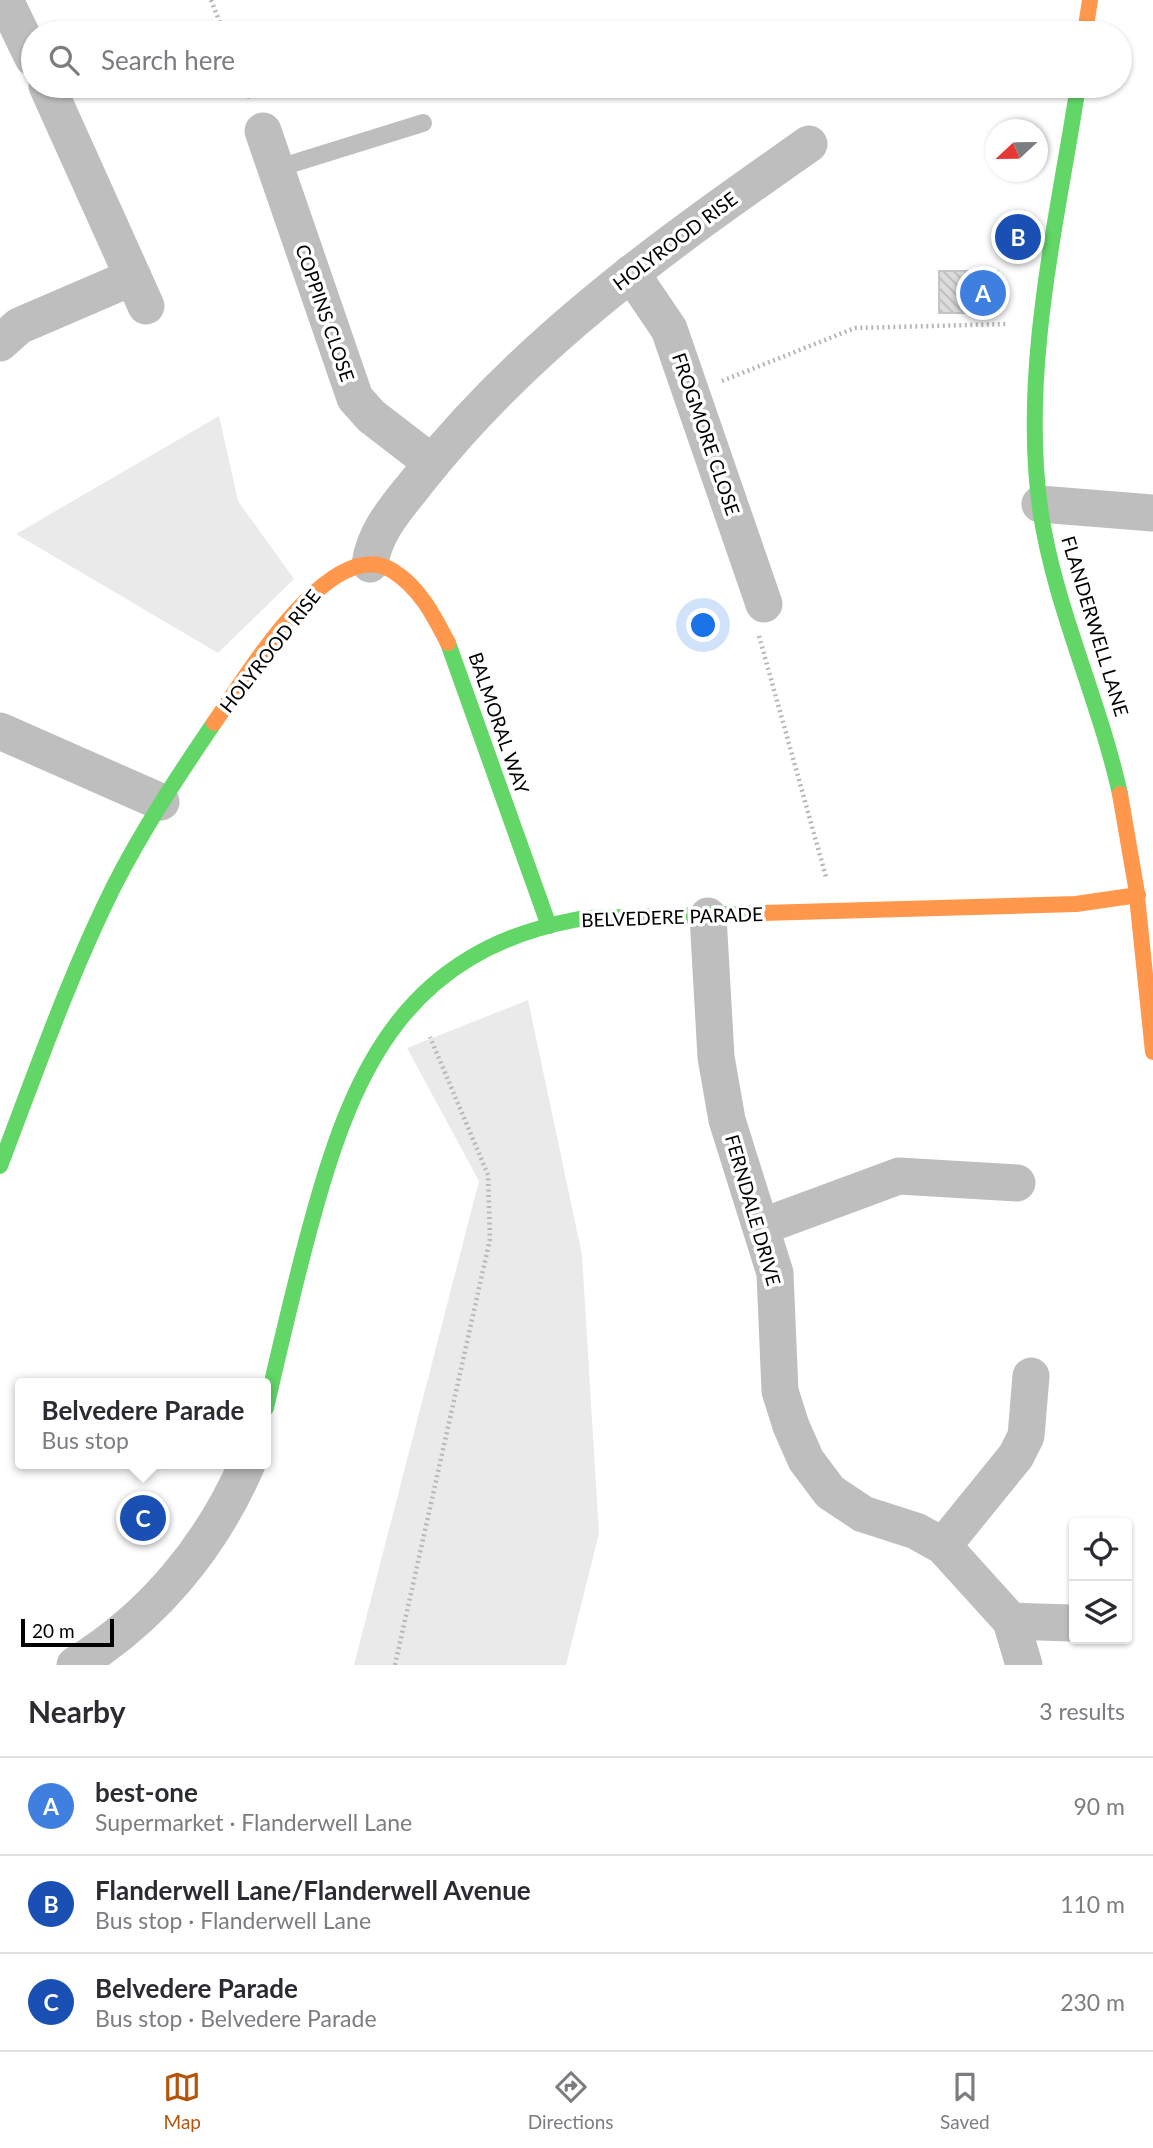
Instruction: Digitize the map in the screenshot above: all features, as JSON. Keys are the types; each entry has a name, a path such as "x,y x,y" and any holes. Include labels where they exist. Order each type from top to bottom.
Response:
{"street":[{"path":"5,0 21,33"},
{"path":"1087,21 1090,0"},
{"path":"0,343 19,326 139,291 52,98"},
{"name":"FLANDERWELL LANE","path":"1076,98 1042,323 1036,446 1040,504 1046,544 1073,636 1103,722 1125,808 1148,941 1153,1052"},
{"name":"COPPINS CLOSE","path":"263,131 355,398 371,416 432,463"},
{"name":"HOLYROOD RISE","path":"0,1166 61,1005 133,851 195,748 303,602 332,578 370,564 372,546 380,530 432,463 522,365 671,241 809,144"},
{"name":"FROGMORE CLOSE","path":"631,273 669,329 764,604"},
{"path":"1040,504 1153,513"},
{"name":"BALMORAL WAY","path":"370,564 390,568 408,581 445,634 549,926"},
{"path":"0,732 161,802"},
{"name":"BELVEDERE PARADE","path":"271,1382 293,1288 337,1128 357,1082 381,1043 415,1000 462,963 497,944 576,919 1076,904 1138,895"},
{"name":"FERNDALE DRIVE","path":"708,916 716,1057 727,1120 761,1227 778,1293 780,1391 806,1460 830,1492 863,1514 916,1531 943,1546 1011,1621 1024,1665"},
{"path":"761,1227 899,1176 1017,1183"},
{"path":"943,1546 1016,1456 1026,1436 1031,1376"},
{"path":"75,1665 125,1630 183,1572 209,1537 244,1469"},
{"path":"1011,1621 1069,1623"}],"lane":[{"path":"275,169 423,122"}],"path":[{"path":"211,0 219,21"},
{"path":"692,393 855,328 1042,323"},
{"path":"764,604 755,623 836,912"},
{"path":"395,1665 490,1240 488,1175 415,1000"}],"shaded area":[{"path":"219,416 238,501 294,579 218,653 16,534"},
{"path":"528,1000 582,1255 599,1534 566,1665 354,1665 479,1181 407,1048"}],"building":[{"path":"939,271 998,271 998,313 939,313"}],"traffic: fast":[{"path":"1076,98 1044,296 1038,349 1035,455 1040,508 1055,581 1101,723 1120,794"},
{"path":"448,643 549,926"},
{"path":"0,1166 68,989 114,886 161,803 214,723"},
{"path":"271,1387 314,1213 349,1109 371,1063 398,1023 430,987 470,958 517,936 574,920 759,913"}],"traffic: slow":[{"path":"1087,21 1090,0"},
{"path":"214,723 245,676 291,617 317,591 343,572 369,564 393,571 419,594 448,643"},
{"path":"1120,794 1136,887 1153,1052"},
{"path":"759,913 1076,904 1138,895"}],"place":[{"name":"Flanderwell Lane/Flanderwell Avenue","path":"1018,237"},
{"name":"best-one","path":"983,293"},
{"name":"Belvedere Parade","path":"143,1518"}]}
